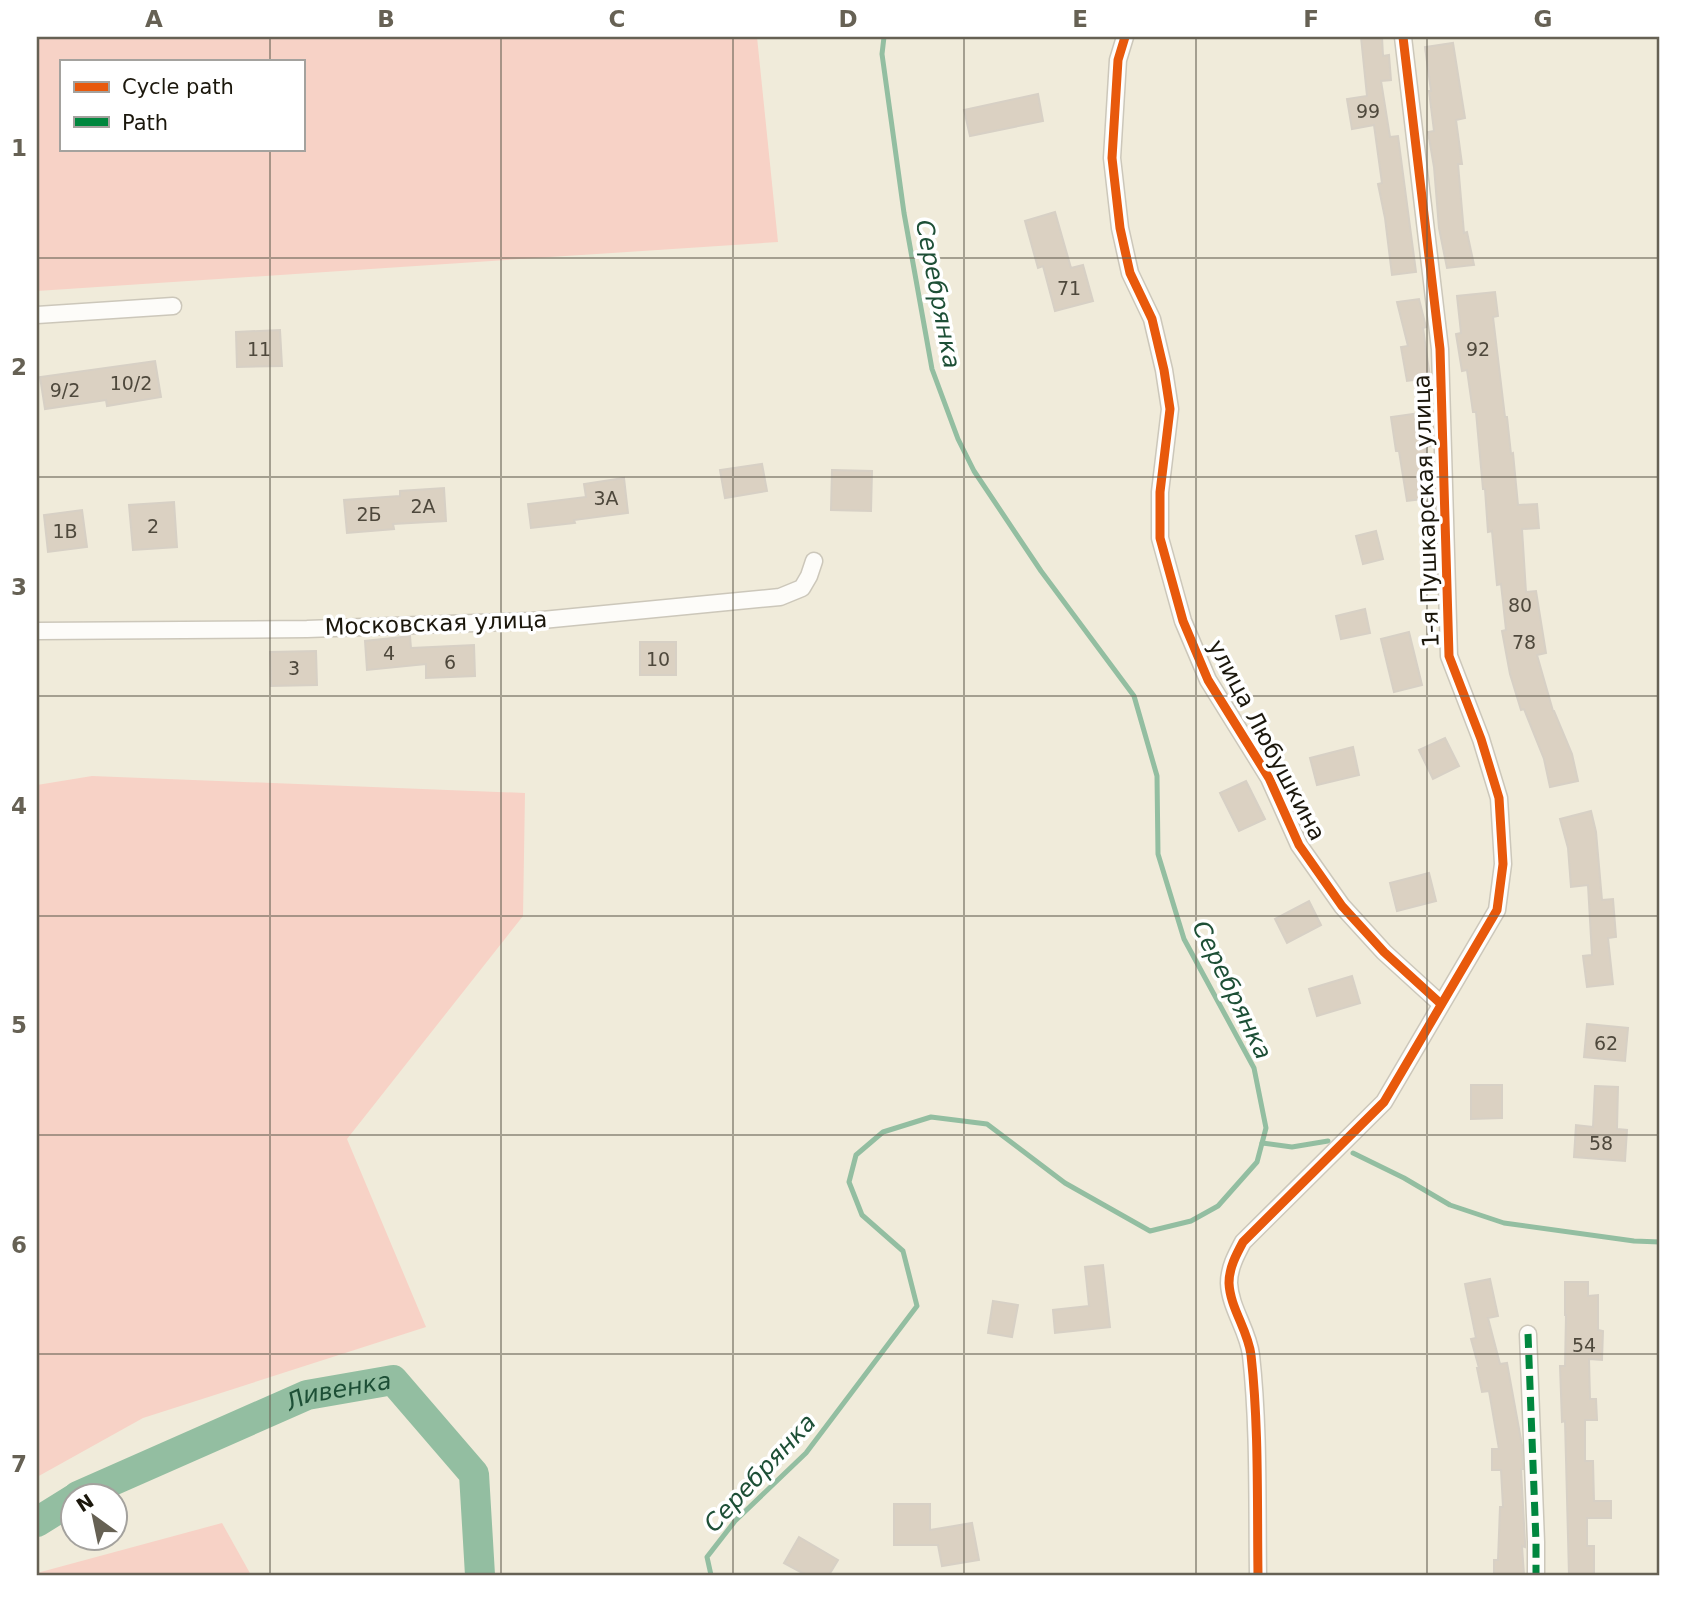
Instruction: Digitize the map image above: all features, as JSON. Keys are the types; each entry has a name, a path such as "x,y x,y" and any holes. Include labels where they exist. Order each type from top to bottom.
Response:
{"street":[{"name":"улица Любушкина","path":"1125,37 1118,61 1112,158 1120,228 1130,273 1152,319 1170,409 1160,492 1160,538 1183,621 1208,680 1269,778 1300,845 1342,906 1384,952 1441,1004"},
{"name":"1-я Пушкарская улица","path":"1258,1575 1255,1392 1250,1343 1229,1283 1232,1264 1243,1242 1384,1102 1497,910 1503,864 1499,798 1481,739 1449,656 1440,349 1404,37"},
{"path":"37,315 173,306"},
{"name":"Московская улица","path":"37,631 307,629 532,621 780,597 802,588 814,561"},
{"path":"1528,1334 1536,1575"}],"shaded area":[{"path":"37,37 757,37 778,242 37,291"},
{"path":"92,776 525,793 523,916 347,1139 426,1327 143,1418 37,1477 37,785"},
{"path":"222,1523 251,1575 37,1575 115,1552 130,1552 130,1548"}],"building":[{"path":"1361,37 1382,37 1383,56 1389,55 1391,80 1381,81 1390,137 1398,136 1416,272 1392,275 1378,184 1382,183 1374,125 1352,129 1347,99 1367,96"},
{"path":"1453,43 1465,118 1456,120 1462,164 1458,164 1464,233 1467,232 1474,265 1447,268 1439,228 1428,132 1434,131 1425,47"},
{"path":"1038,94 1043,121 970,136 964,110"},
{"path":"1055,212 1071,268 1083,265 1093,301 1055,311 1043,266 1038,268 1025,221"},
{"path":"1495,292 1498,316 1493,317 1518,505 1537,504 1539,528 1522,529 1526,592 1536,591 1546,653 1537,655 1553,711 1572,754 1578,781 1550,787 1544,759 1524,709 1521,710 1510,674 1502,631 1506,630 1501,584 1497,585 1492,531 1488,532 1476,412 1473,412 1467,370 1462,371 1456,334 1461,333 1457,296"},
{"path":"1419,299 1426,327 1423,328 1430,378 1407,381 1401,347 1408,346 1397,302"},
{"path":"280,330 282,366 237,367 236,332"},
{"path":"155,361 161,397 107,406 106,400 45,409 40,377"},
{"path":"1428,412 1432,446 1425,447 1433,498 1407,501 1391,417"},
{"path":"762,464 767,491 725,498 720,470"},
{"path":"832,470 872,471 871,511 831,510"},
{"path":"624,478 628,513 531,528 528,504 586,497 584,484"},
{"path":"444,488 446,521 393,524 394,529 347,533 344,500 400,496 400,491"},
{"path":"174,502 177,547 133,550 129,505"},
{"path":"82,510 87,547 48,552 44,515"},
{"path":"1376,531 1383,559 1363,564 1356,536"},
{"path":"1365,609 1370,633 1341,639 1336,616"},
{"path":"1409,632 1422,685 1394,692 1381,639"},
{"path":"410,636 411,648 474,645 475,676 426,678 426,664 367,670 365,641"},
{"path":"640,642 676,642 676,675 640,675"},
{"path":"316,651 317,685 271,686 270,652"},
{"path":"1445,738 1459,766 1433,779 1419,750"},
{"path":"1353,747 1359,775 1317,785 1310,758"},
{"path":"1246,781 1265,819 1239,831 1220,793"},
{"path":"1591,811 1596,832 1602,900 1613,899 1616,937 1608,938 1613,984 1587,987 1583,956 1592,955 1588,885 1571,887 1568,848 1560,819"},
{"path":"1429,873 1436,901 1397,911 1390,883"},
{"path":"1309,901 1321,925 1287,943 1275,919"},
{"path":"1352,976 1360,1003 1317,1016 1309,989"},
{"path":"1587,1024 1628,1028 1625,1061 1584,1057"},
{"path":"1471,1085 1502,1085 1502,1118 1471,1119"},
{"path":"1595,1086 1618,1087 1617,1129 1627,1130 1625,1161 1574,1157 1576,1125 1593,1127"},
{"path":"1103,1265 1110,1327 1055,1333 1053,1310 1089,1306 1085,1267"},
{"path":"1490,1279 1498,1316 1488,1318 1500,1364 1507,1363 1522,1445 1524,1575 1494,1575 1494,1560 1498,1560 1500,1507 1503,1507 1501,1470 1492,1470 1492,1449 1499,1449 1489,1391 1482,1392 1471,1339 1476,1338 1465,1284"},
{"path":"1565,1282 1588,1282 1588,1296 1598,1295 1598,1330 1603,1331 1602,1360 1589,1359 1590,1399 1596,1399 1597,1420 1585,1420 1585,1461 1593,1461 1594,1501 1611,1501 1611,1518 1587,1518 1587,1546 1594,1546 1594,1575 1569,1575 1565,1421 1562,1422 1560,1366 1565,1366"},
{"path":"993,1301 1018,1305 1012,1337 988,1333"},
{"path":"894,1504 930,1504 930,1530 972,1523 979,1560 942,1566 938,1545 894,1545"},
{"path":"799,1537 838,1560 829,1575 806,1575 784,1563"}],"waterway":[{"name":"Серебрянка","path":"711,1575 707,1557 735,1521 806,1453 917,1306 903,1251 862,1215 849,1182 856,1155 883,1132 931,1117 987,1124 1065,1183 1150,1231 1191,1221 1218,1206 1257,1162 1266,1128 1254,1068 1184,939 1158,854 1157,776 1134,696 1041,571 974,471 958,439 932,369 904,213 882,54 884,37"},
{"path":"1262,1143 1292,1147 1328,1141"},
{"path":"1353,1153 1450,1205 1504,1223 1634,1241 1660,1242"},
{"name":"Ливенка","path":"110,1482 307,1395 393,1380 474,1474 480,1575"},
{"name":"Ливенка","path":"37,1522 60,1508"}],"marked path":[{"path":"1528,1334 1536,1575"}],"cycle path":[{"path":"1125,37 1118,60 1112,158 1120,228 1130,273 1152,319 1170,409 1160,492 1160,538 1183,621 1208,680 1269,778 1299,845 1342,906 1384,952 1441,1004"},
{"path":"1258,1575 1254,1382 1249,1346 1230,1292 1229,1277 1235,1257 1243,1242 1384,1102 1497,910 1503,864 1499,798 1481,739 1449,656 1440,349 1403,37"}]}
